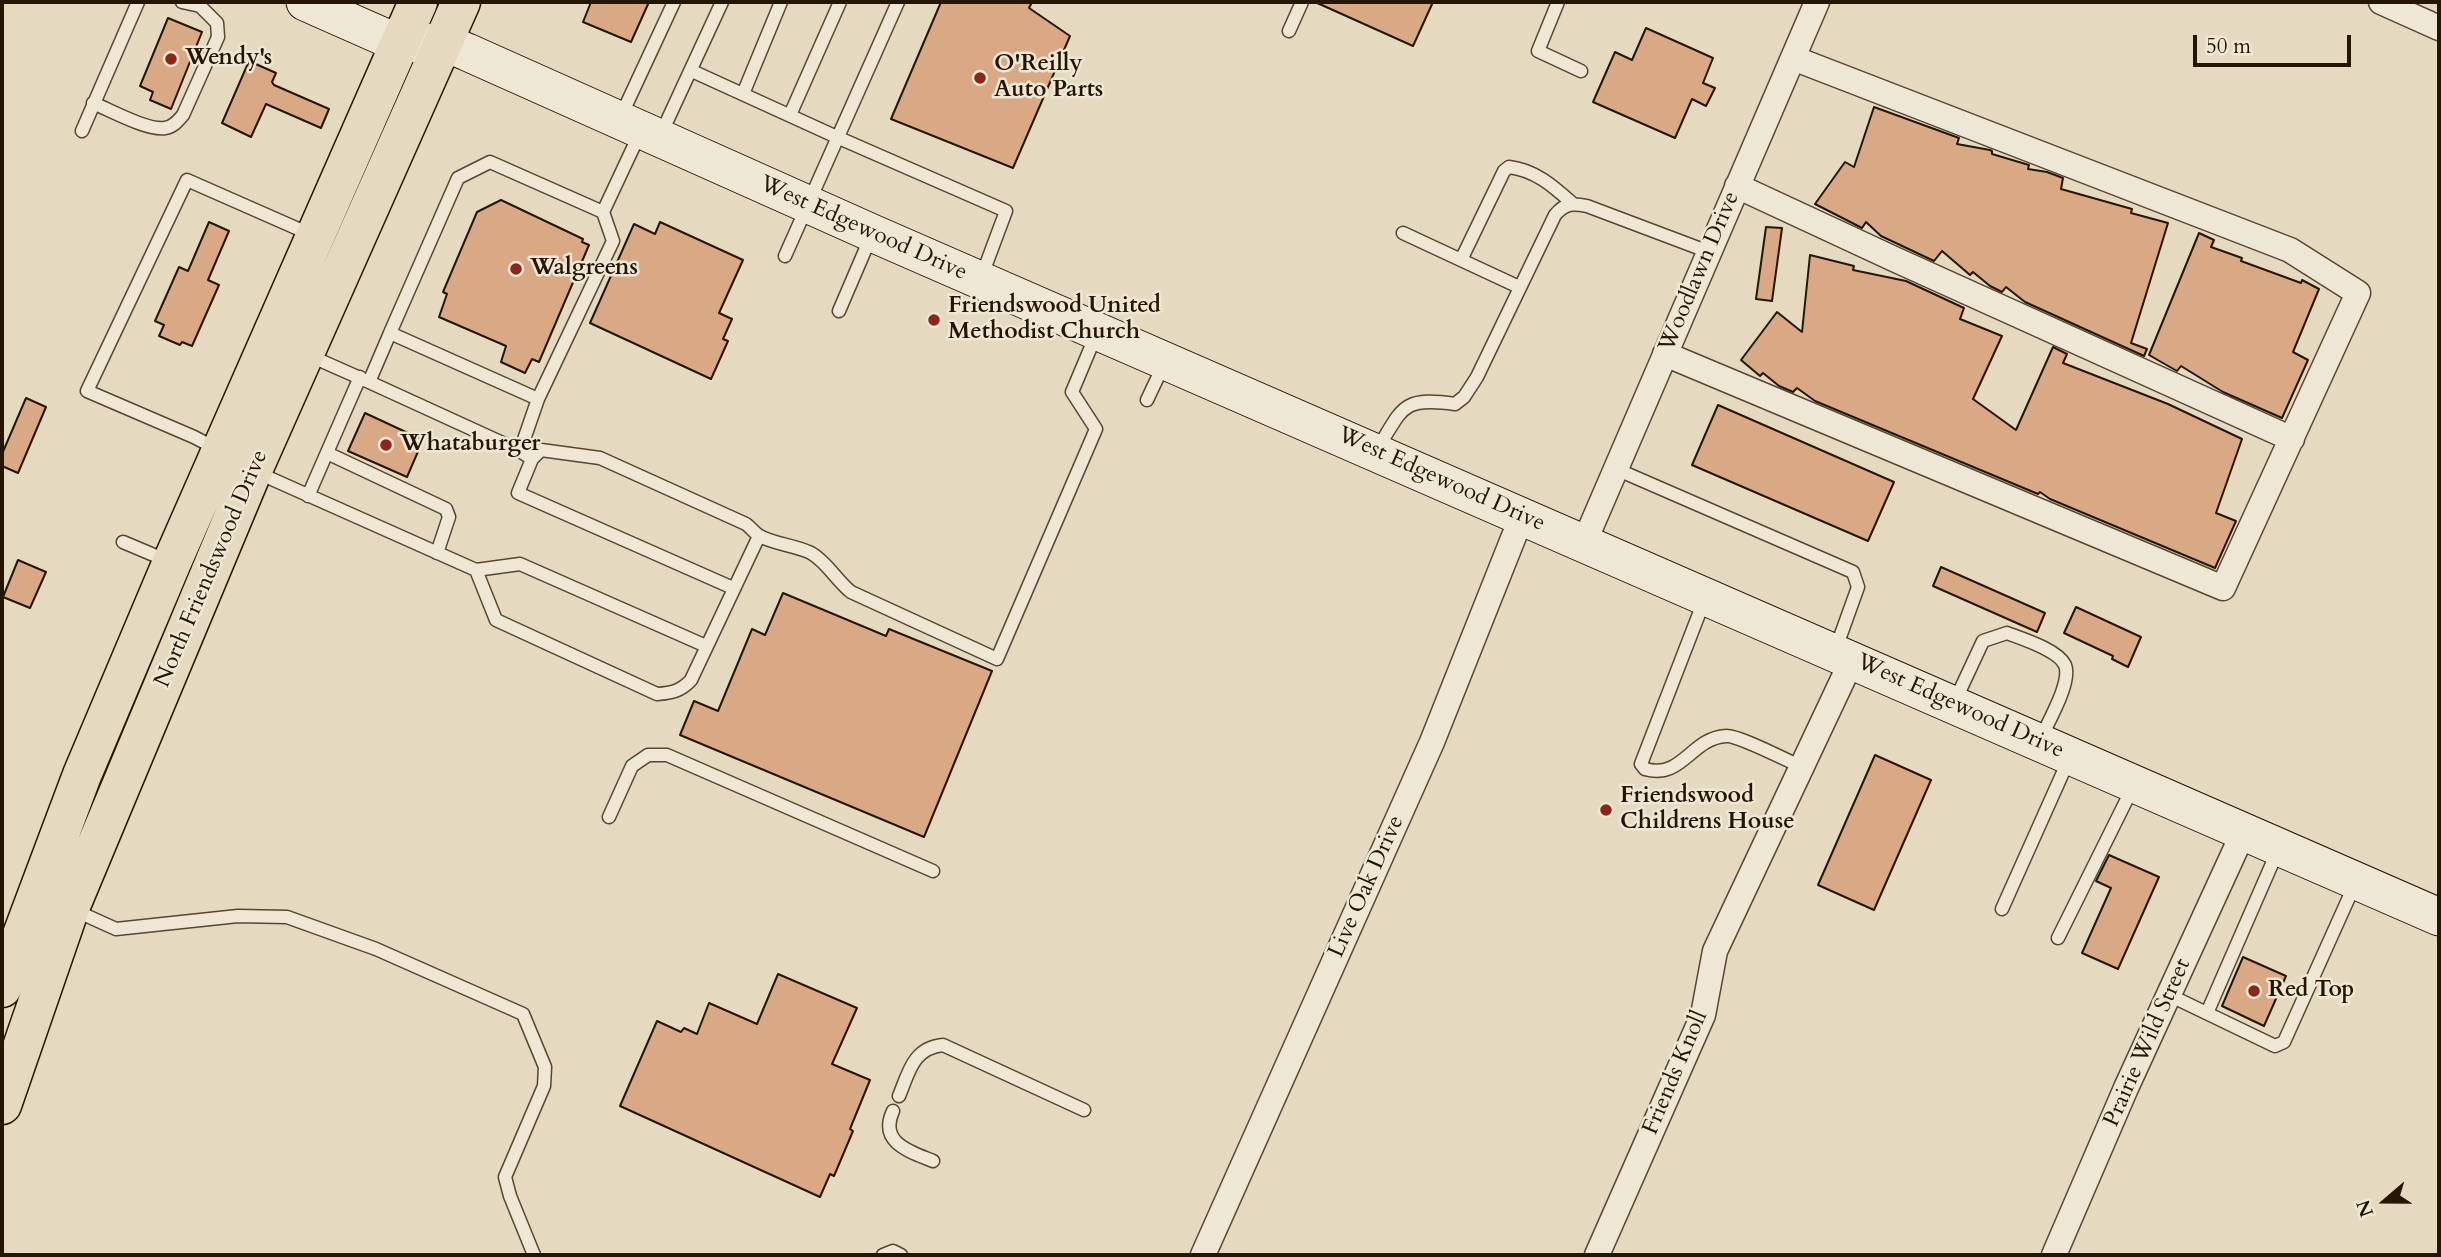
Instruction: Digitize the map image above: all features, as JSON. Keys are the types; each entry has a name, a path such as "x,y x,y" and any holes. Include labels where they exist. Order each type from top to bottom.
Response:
{"main road":[{"path":"304,2 400,44 443,42"},
{"name":"North Friendswood Drive","path":"2,1105 54,901 82,775 172,562 304,353 461,2"},
{"path":"411,4 443,42"},
{"name":"North Friendswood Drive","path":"2,988 54,901 237,461 316,237 400,44 411,4"},
{"name":"West Edgewood Drive","path":"443,42 872,233 2439,917"}],"street":[{"name":"Woodlawn Drive","path":"1584,542 1817,2"},
{"path":"2381,2 2439,28"},
{"path":"1665,354 2223,588 2358,293 2290,250 1793,58"},
{"path":"1737,186 2292,439"},
{"name":"Live Oak Drive","path":"1203,1255 1432,742 1522,516"},
{"name":"Friends Knoll","path":"1597,1255 1703,1015 1715,951 1802,768 1843,656"},
{"name":"Prairie Wild Street","path":"2054,1255 2244,831"}],"lane":[{"path":"82,131 138,2"},
{"path":"93,103 151,127 164,129 176,124 183,115 218,37 218,23 201,4 182,2"},
{"path":"520,450 538,399 613,242 603,212 640,129 674,2"},
{"path":"640,129 692,71 722,2"},
{"path":"743,94 781,2"},
{"path":"790,115 841,2"},
{"path":"785,256 898,2"},
{"path":"1289,31 1302,2"},
{"path":"1558,2 1538,51 1581,71"},
{"path":"692,71 1006,211 980,280"},
{"path":"308,496 327,453 390,333 458,177 490,162 603,212"},
{"path":"1461,260 1504,171 1509,167 1523,169 1546,181 1572,203 1612,213 1709,252"},
{"path":"316,237 187,180 87,391 194,437 308,496 476,570 520,564 706,646"},
{"path":"1375,452 1404,408 1416,401 1455,404 1464,397 1477,377 1555,215 1560,208 1572,203"},
{"path":"839,311 872,233"},
{"path":"1403,233 1520,287"},
{"path":"733,588 518,493 532,458 541,450 600,458 746,524 759,536 793,545 810,553 851,592 997,659 1096,429 1072,392 1098,332"},
{"path":"390,333 538,399"},
{"path":"304,353 520,450 532,458"},
{"path":"1147,400 1166,360"},
{"path":"327,453 446,509 449,517 437,553"},
{"path":"1616,469 1853,572 1858,587 1843,656"},
{"path":"476,570 496,620 657,694 670,693 684,688 691,680 759,536"},
{"path":"123,542 172,562"},
{"path":"1706,596 1641,764 1645,769 1656,772 1672,769 1706,740 1729,735 1802,768"},
{"path":"1954,704 1983,641 2007,633 2052,652 2065,666 2066,682 2055,749 2002,909"},
{"path":"609,817 632,766 648,755 667,755 933,871"},
{"path":"2058,938 2135,784"},
{"path":"2207,1013 2280,847"},
{"path":"2169,995 2275,1046 2284,1042 2356,880"},
{"path":"54,901 116,929 238,916 287,917 376,949 523,1014 545,1067 544,1086 505,1177 534,1255"},
{"path":"899,1096 915,1058 933,1046 943,1045 1084,1110"},
{"path":"893,1111 890,1126 892,1138 899,1146 933,1161"},
{"path":"883,1255 893,1251 901,1255"}],"building":[{"path":"591,2 649,2 631,42 583,22"},
{"name":"O'Reilly Auto Parts","path":"941,2 1032,2 1029,8 1070,36 1013,168 891,119"},
{"path":"1315,2 1433,2 1413,46"},
{"name":"Wendy's","path":"168,18 202,32 171,109 150,100 153,92 140,86"},
{"path":"1646,28 1713,58 1703,83 1715,88 1706,106 1692,99 1675,138 1593,102 1615,52 1632,60"},
{"path":"249,61 276,73 272,82 274,85 329,109 321,128 266,104 251,137 222,123"},
{"path":"1874,107 1959,138 1957,144 1990,150 1992,154 2029,165 2028,169 2063,178 2061,189 2132,209 2131,213 2168,223 2131,343 2147,349 2144,356 2025,302 2006,287 2002,292 1990,286 1973,272 1970,275 1942,251 1934,261 1881,236 1866,222 1862,228 1815,204 1845,162 1854,167"},
{"name":"Walgreens","path":"501,200 583,239 582,242 589,245 539,362 532,359 525,373 501,362 506,346 439,317 447,294 443,292 477,212"},
{"path":"209,222 229,231 208,280 219,285 192,346 182,342 180,345 159,336 164,325 155,321 179,267 188,271"},
{"path":"660,222 743,260 719,313 732,319 723,339 728,341 711,379 590,323 634,224 655,234"},
{"path":"1766,227 1782,228 1772,301 1756,299"},
{"path":"2199,233 2214,240 2211,247 2242,258 2241,261 2301,283 2302,280 2319,289 2293,352 2308,360 2282,418 2223,392 2181,366 2177,371 2149,355"},
{"path":"1810,255 1854,266 1853,270 1906,281 1964,308 1960,319 2002,336 1973,399 2016,430 2053,347 2067,354 2063,363 2168,404 2242,439 2216,513 2236,521 2215,568 2050,499 2040,492 2038,494 1815,401 1797,388 1793,392 1779,386 1763,373 1760,376 1741,360 1777,312 1802,332"},
{"path":"26,398 46,407 18,473 2,466 2,454"},
{"path":"1718,405 1894,482 1868,541 1692,465"},
{"name":"Whataburger","path":"365,413 423,440 407,477 348,451"},
{"path":"18,560 46,572 30,608 3,597"},
{"path":"1941,567 2045,613 2037,632 1933,586"},
{"path":"783,593 886,636 889,629 992,671 924,837 680,735 694,701 718,711 752,629 765,635"},
{"path":"2076,607 2141,637 2128,667 2112,659 2113,656 2064,633"},
{"path":"1875,755 1931,780 1874,910 1818,885"},
{"path":"2109,855 2159,877 2118,969 2082,953 2111,888 2096,881"},
{"name":"Red Top","path":"2243,957 2286,976 2264,1026 2222,1006"},
{"path":"778,974 857,1008 832,1064 870,1080 834,1176 830,1174 820,1197 620,1106 657,1021 681,1032 684,1028 697,1034 709,1003 757,1024"}],"place":[{"name":"Wendy's","path":"171,59"},
{"name":"O'Reilly Auto Parts","path":"980,78"},
{"name":"Walgreens","path":"516,269"},
{"name":"Friendswood United Methodist Church","path":"934,320"},
{"name":"Whataburger","path":"386,445"},
{"name":"Friendswood Childrens House","path":"1606,810"},
{"name":"Red Top","path":"2254,991"}]}
